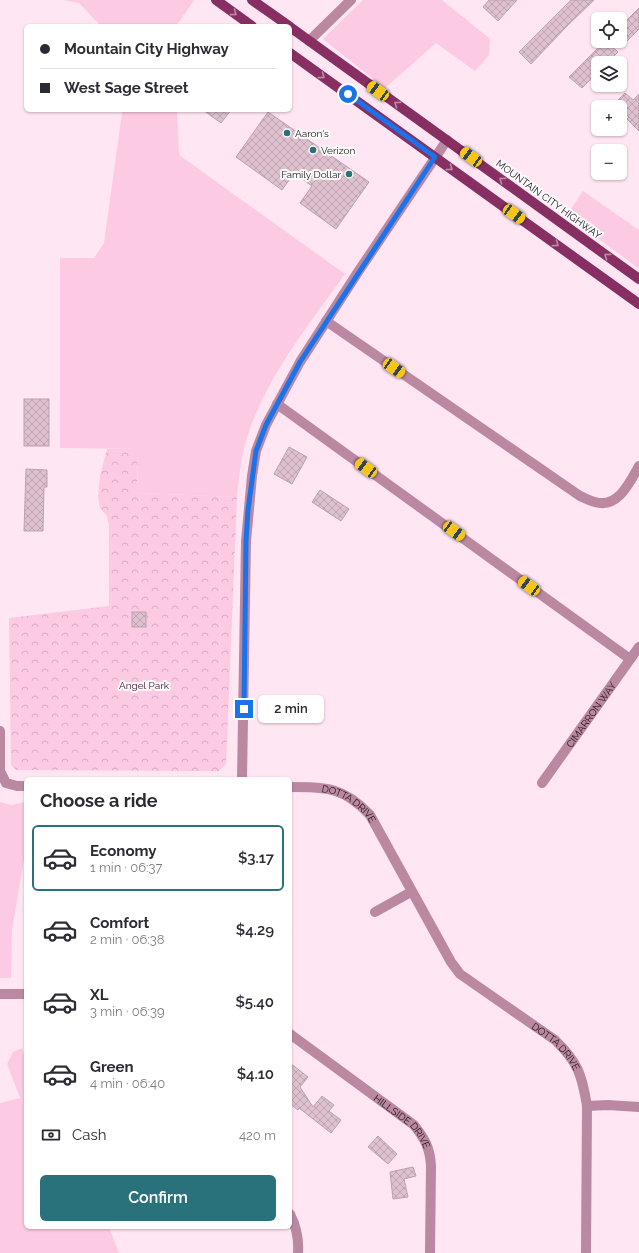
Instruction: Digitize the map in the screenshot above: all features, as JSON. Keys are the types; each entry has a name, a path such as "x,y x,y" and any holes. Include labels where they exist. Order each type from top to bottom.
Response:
{"main road":[{"path":"216,0 249,24"},
{"name":"MOUNTAIN CITY HIGHWAY","path":"252,0 286,24"},
{"name":"MOUNTAIN CITY HIGHWAY","path":"292,28 639,279"},
{"path":"292,54 639,304"}],"street":[{"path":"309,41 351,0"},
{"path":"242,777 248,510 256,451 266,425 300,362 447,140"},
{"path":"326,321 580,496 596,503 611,501 623,493 639,466"},
{"path":"277,404 630,659"},
{"name":"CIMARRON WAY","path":"542,783 639,647"},
{"path":"0,731 0,771 6,783 24,786"},
{"name":"DOTTA DRIVE","path":"292,787 329,789 344,794 358,803 370,815 411,892 451,962 460,974 555,1040 568,1052 578,1068 584,1088 587,1106 586,1253"},
{"path":"375,912 411,892"},
{"path":"0,994 24,994"},
{"name":"HILLSIDE DRIVE","path":"292,1035 414,1125 425,1138 430,1155 431,1166 430,1253"},
{"path":"587,1106 608,1105 639,1107"},
{"path":"292,1217 299,1244 298,1253"}],"green space":[{"path":"63,0 194,0 177,24 99,24 79,3"},
{"path":"363,0 442,0 490,39 489,55 475,71 436,43 385,88 323,39"},
{"path":"121,112 177,112 179,155 345,274 302,333 264,396 246,441 241,462 237,497 137,493 138,449 60,448 60,258 94,258 104,243"},
{"path":"583,191 639,230 638,268 567,215"},
{"name":"Angel Park","path":"107,449 138,449 137,493 237,497 226,764 219,771 16,770 11,765 9,618 109,606 109,525 107,516 100,508 98,496 100,476"},
{"path":"0,802 11,805 24,802 24,859 12,930 11,978 0,978"},
{"path":"22,1048 24,1056 24,1229 110,1229 119,1253 0,1253 0,1103 20,1098 7,1064 13,1052"}],"building":[{"path":"489,0 517,0 498,21 483,7"},
{"path":"571,0 594,0 531,64 519,52"},
{"path":"639,8 639,29 627,41 627,20"},
{"path":"598,48 613,48 618,52 614,56 591,56 591,79 582,88 569,77"},
{"path":"625,93 633,100 639,94 639,131 627,119 629,117 627,115 627,100 618,100"},
{"path":"206,112 229,112 221,123"},
{"path":"268,112 369,182 336,229 300,203 312,186 294,173 282,190 236,157"},
{"path":"24,399 49,399 49,446 24,446"},
{"path":"289,447 307,457 292,484 274,474"},
{"path":"26,469 47,470 47,487 44,487 43,531 24,531"},
{"path":"320,490 349,509 341,521 312,502"},
{"path":"132,612 146,612 146,627 132,627"},
{"path":"292,1065 308,1077 300,1087 313,1107 322,1096 334,1105 329,1111 341,1120 331,1133 299,1108 298,1110 292,1106"},
{"path":"378,1136 397,1154 388,1164 368,1147"},
{"path":"413,1167 416,1176 404,1179 408,1197 393,1199 390,1172"}],"place":[{"name":"Aaron's","path":"287,133"},
{"name":"Verizon","path":"313,150"},
{"name":"Family Dollar","path":"349,174"}],"route":[{"path":"244,709 246,541 248,510 256,451 266,425 300,362 435,157 348,94"}]}
